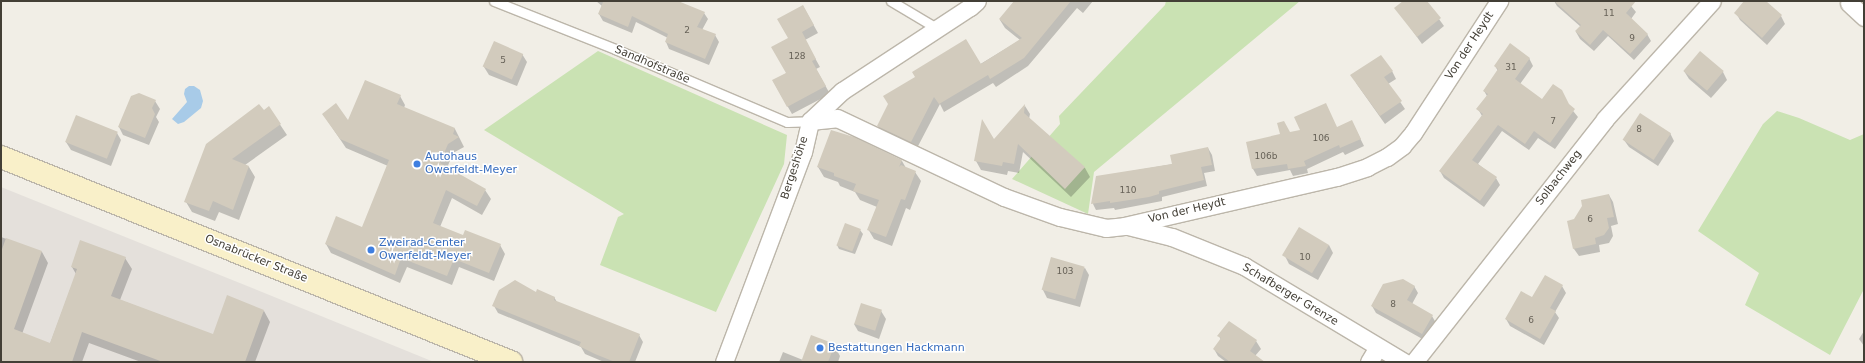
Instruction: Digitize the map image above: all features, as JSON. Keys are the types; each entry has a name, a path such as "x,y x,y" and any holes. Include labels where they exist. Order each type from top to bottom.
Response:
{"main road":[{"name":"Osnabrücker Straße","path":"1,157 511,362"}],"street":[{"path":"810,120 842,91 977,1"},
{"name":"Von der Heydt","path":"810,120 837,118 1004,197 1060,218 1106,228 1124,226 1337,177 1367,167 1387,157 1402,146 1416,128 1499,1"},
{"name":"Solbachweg","path":"1414,362 1605,119 1712,1"},
{"path":"1849,3 1864,17"},
{"name":"Bergeshöhe","path":"724,362 803,152 810,120"},
{"name":"Schafberger Grenze","path":"1124,226 1172,238 1244,266 1378,348 1404,362"},
{"path":"1369,362 1378,348"}],"lane":[{"name":"Sandhofstraße","path":"494,1 614,49 787,122 810,120"},
{"path":"891,1 938,28"}],"shaded area":[{"path":"1,187 262,292 434,362 1,362"}],"green space":[{"path":"1166,1 1300,1 1094,172 1088,214 1012,179 1060,124 1059,116 1165,5"},
{"path":"598,51 787,135 784,164 716,312 600,265 618,217 624,214 484,130"},
{"path":"1777,111 1799,118 1850,140 1864,134 1864,289 1830,355 1745,305 1759,273 1698,231 1763,124"}],"water":[{"path":"189,86 194,86 200,90 203,101 201,108 184,122 178,124 172,119 187,102 184,94 185,89"}],"building":[{"path":"600,1 678,1 705,12 697,27 716,34 705,59 665,42 668,34 632,16 628,27 598,14 603,2"},
{"path":"1014,1 1071,1 1024,58 990,79 988,75 939,104 934,97 911,142 877,126 888,104 883,96 915,77 912,72 966,39 981,64 1022,38 999,19"},
{"path":"1403,1 1427,1 1441,18 1417,37 1394,8"},
{"path":"1554,1 1636,1 1626,13 1648,34 1630,54 1603,30 1590,45 1575,31 1581,25"},
{"path":"1744,1 1766,1 1782,15 1762,38 1734,13"},
{"path":"803,5 814,25 802,32 816,59 812,61 826,86 787,107 772,80 786,73 771,47 788,38 777,19"},
{"path":"494,41 523,54 512,80 483,67"},
{"path":"1510,43 1530,58 1515,79 1542,99 1553,84 1562,90 1569,104 1575,109 1550,143 1534,131 1525,144 1498,125 1472,160 1497,177 1480,201 1439,171 1483,114 1476,109 1488,94 1483,91 1498,69 1494,66"},
{"path":"1700,51 1724,71 1707,91 1683,71"},
{"path":"1381,55 1393,71 1384,77 1402,101 1380,116 1350,75"},
{"path":"365,80 401,95 397,104 455,128 453,134 459,137 448,144 440,163 486,189 477,206 446,190 433,223 463,235 465,230 501,244 489,273 454,259 447,276 401,258 395,275 325,244 336,216 362,227 389,160 340,139 322,114 336,103 348,120"},
{"path":"139,93 156,100 152,108 155,114 145,138 118,127 131,96"},
{"path":"1326,103 1337,127 1352,120 1361,139 1340,148 1339,145 1304,161 1306,166 1288,169 1287,164 1252,169 1246,142 1280,134 1277,123 1284,121 1290,132 1300,130 1294,117"},
{"path":"259,104 264,110 269,106 281,124 232,159 249,166 233,210 213,201 209,211 184,202 206,144"},
{"path":"1025,104 1024,113 1085,167 1065,189 1018,144 1014,164 1003,162 1002,166 974,161 982,119 994,139"},
{"path":"1640,113 1671,133 1654,160 1623,140"},
{"path":"76,115 118,132 107,159 65,142"},
{"path":"831,130 854,137 902,160 899,167 901,165 916,171 905,200 901,199 886,237 867,230 879,200 853,191 856,184 834,176 834,173 817,167"},
{"path":"1208,147 1212,165 1201,167 1204,180 1159,191 1159,194 1149,197 1110,203 1110,201 1091,204 1096,176 1172,164 1170,155"},
{"path":"1609,194 1614,217 1607,218 1609,228 1604,235 1595,238 1596,244 1573,249 1567,221 1574,219 1582,206 1581,200"},
{"path":"845,223 861,229 852,251 836,245"},
{"path":"1299,227 1329,245 1312,273 1282,255"},
{"path":"6,238 42,251 14,329 50,343 77,269 71,267 80,240 126,257 111,296 213,334 227,295 264,310 245,362 163,362 82,332 72,362 1,362 1,252"},
{"path":"1051,257 1085,267 1075,299 1042,290"},
{"path":"1545,275 1563,285 1550,308 1556,311 1540,339 1505,319 1521,291 1532,297"},
{"path":"1403,279 1415,286 1407,300 1433,315 1422,334 1371,306 1383,284"},
{"path":"515,280 536,292 537,289 555,297 554,300 640,334 629,362 615,362 595,354 579,346 581,342 492,306 499,290"},
{"path":"861,303 882,310 875,331 854,324"},
{"path":"1229,321 1257,340 1250,351 1265,362 1230,362 1213,349 1221,338 1217,336"},
{"name":"Bestattungen Hackmann","path":"811,335 835,344 828,362 801,362"}],"place":[{"name":"Autohaus Owerfeldt-Meyer","path":"417,164"},
{"name":"Zweirad-Center Owerfeldt-Meyer","path":"371,250"},
{"name":"Bestattungen Hackmann","path":"820,348"}]}
